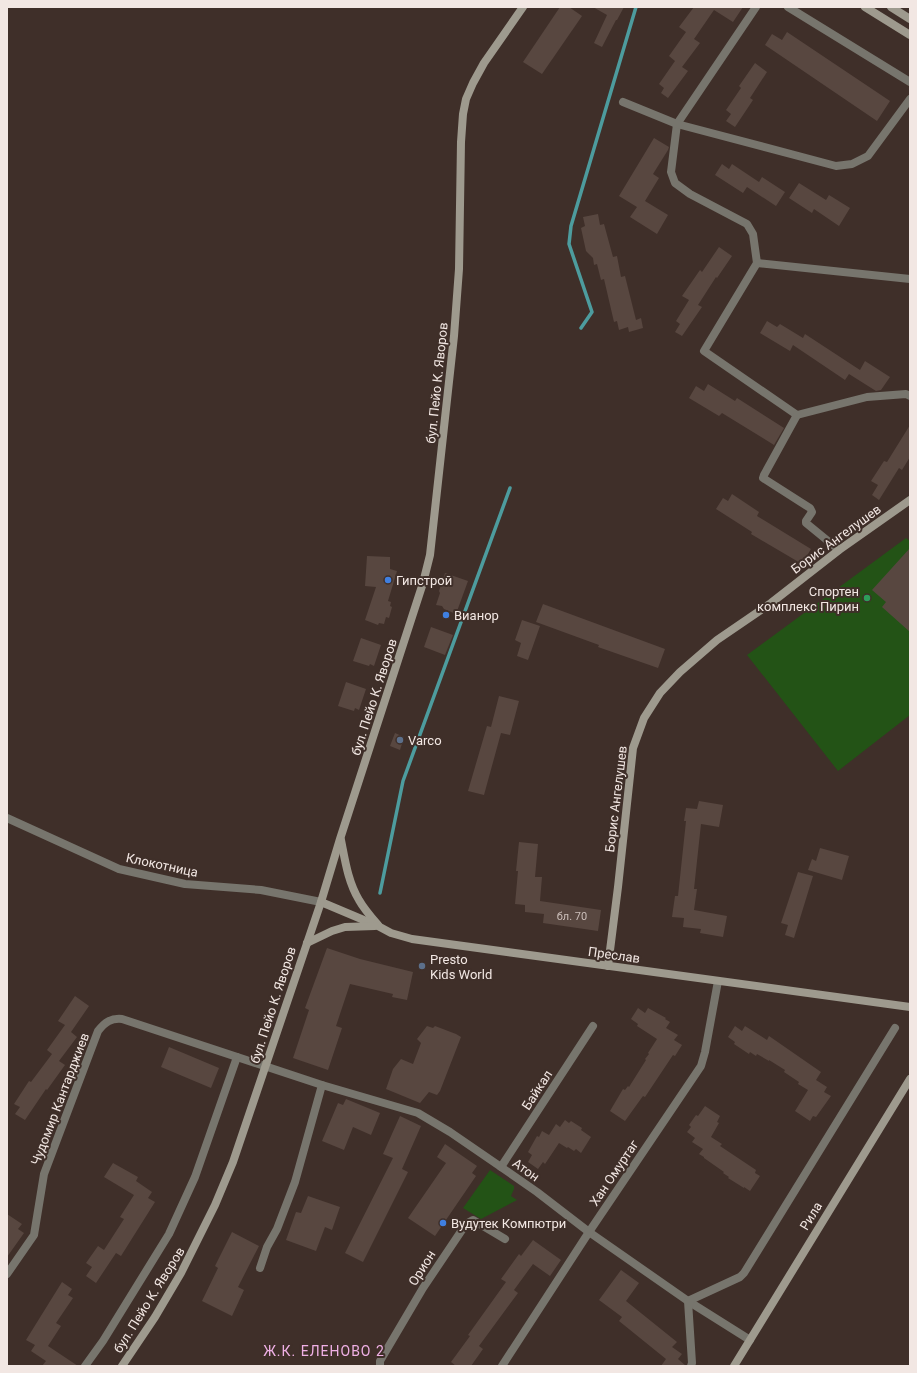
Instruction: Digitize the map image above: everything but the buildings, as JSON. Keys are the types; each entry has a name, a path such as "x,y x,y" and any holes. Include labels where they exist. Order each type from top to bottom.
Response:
{"street":[{"name":"бул. Пейо К. Яворов","path":"122,1366 168,1297 205,1228 233,1162 321,902 414,611 430,555 454,336 459,262 461,142 463,114 466,99 484,63 523,7"},
{"path":"756,7 677,124 671,172 675,183 690,194 747,224 753,234 757,263 704,351 797,415"},
{"path":"788,7 910,82"},
{"path":"865,7 910,35"},
{"path":"891,7 910,19"},
{"path":"623,102 677,124 836,166 852,164 868,156 910,99"},
{"path":"757,263 910,279"},
{"path":"839,550 806,523 812,512 810,508 763,478 764,474 797,415 867,397 906,394 910,396"},
{"name":"Борис Ангелушев","path":"608,966 633,748 644,718 660,693 680,672 717,640 771,603 839,550 910,500"},
{"name":"Клокотница","path":"7,818 119,869 185,884 261,890 321,902"},
{"path":"340,839 352,886 359,900 378,926"},
{"name":"Преслав","path":"321,902 400,936 412,939 910,1007"},
{"path":"307,943 332,931 345,927 378,926"},
{"name":"Хан Омуртаг","path":"502,1366 589,1232 701,1066 718,981"},
{"name":"Чудомир Кантарджиев","path":"7,1274 34,1235 44,1174 98,1031 103,1024 109,1020 122,1019 266,1066"},
{"name":"Байкал","path":"501,1167 593,1026"},
{"path":"691,1366 688,1301 740,1277 744,1273 895,1028"},
{"path":"85,1366 103,1341 169,1234 195,1177 237,1057"},
{"name":"Атон","path":"266,1066 418,1113 450,1132 501,1167 589,1232 688,1301 750,1340"},
{"name":"Рила","path":"734,1366 910,1079"},
{"path":"260,1268 267,1247 277,1229 295,1182 322,1084"},
{"name":"Орион","path":"380,1366 380,1361 423,1288 466,1224 473,1220 504,1239"}],"green space":[{"name":"Спортен комплекс Пирин","path":"906,538 910,541 910,715 838,771 747,655"},
{"path":"490,1170 514,1186 511,1196 517,1200 481,1219 463,1208"}],"waterway":[{"path":"581,328 592,312 569,244 571,226 636,7"},
{"path":"380,893 403,781 510,488"}],"place":[{"name":"Гипстрой","path":"388,580"},
{"name":"Спортен комплекс Пирин","path":"867,598"},
{"name":"Вианор","path":"446,615"},
{"name":"Varco","path":"400,740"},
{"name":"Presto Kids World","path":"422,966"},
{"name":"Вудутек Компютри","path":"443,1223"}],"district":[{"name":"Ж.К. ЕЛЕНОВО 2","path":"324,1351"}]}
